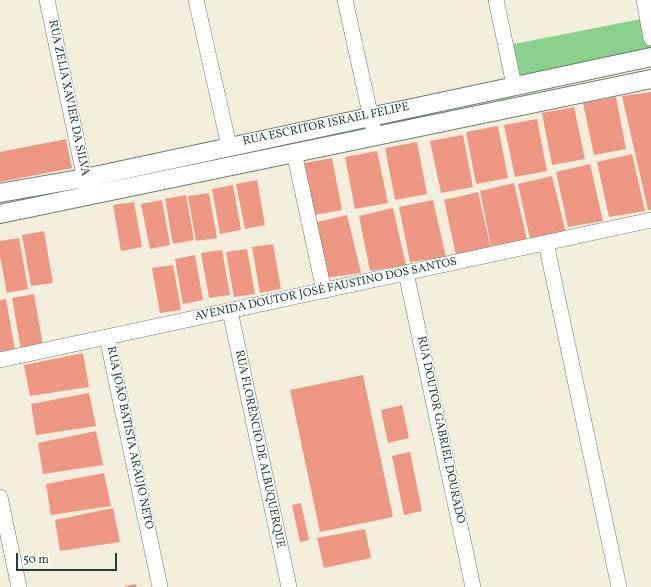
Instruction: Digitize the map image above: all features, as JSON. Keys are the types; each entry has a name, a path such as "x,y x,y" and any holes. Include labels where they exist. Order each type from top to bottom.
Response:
{"street":[{"name":"RUA ZELIA XAVIER DA SILVA","path":"47,0 89,196"},
{"path":"196,0 229,146"},
{"path":"345,0 375,136"},
{"path":"496,0 514,85"},
{"path":"644,0 651,38"},
{"name":"RUA ESCRITOR ISRAEL FELIPE","path":"0,193 85,178 514,85 651,57"},
{"name":"RUA ESCRITOR ISRAEL FELIPE","path":"0,214 651,79"},
{"path":"294,152 324,291"},
{"name":"AVENIDA DOUTOR JOSÉ FAUSTINO DOS SANTOS","path":"0,360 651,220"},
{"path":"546,243 619,587"},
{"name":"RUA DOUTOR GABRIEL DOURADO","path":"406,273 474,587"},
{"name":"RUA FLORÊNCIO DE ALBUQUERQUE","path":"230,311 289,587"},
{"name":"RUA JOÃO BATISTA ARAÚJO NETO","path":"107,337 160,587"},
{"path":"0,497 19,587"}],"green space":[{"path":"646,18 651,39 651,60 518,86 509,45"}],"building":[{"path":"651,92 651,210 648,210 622,96"},
{"path":"616,97 626,149 594,155 583,103"},
{"path":"574,107 585,159 552,165 542,113"},
{"path":"537,119 547,171 515,177 504,125"},
{"path":"498,126 508,178 476,184 466,132"},
{"path":"463,135 473,187 441,193 430,141"},
{"path":"66,139 72,168 0,182 0,152"},
{"path":"417,142 427,194 395,200 385,148"},
{"path":"377,151 388,203 355,209 345,157"},
{"path":"632,154 645,211 609,217 597,162"},
{"path":"332,158 342,210 309,216 299,164"},
{"path":"590,164 603,221 568,227 556,172"},
{"path":"552,176 566,233 530,239 518,184"},
{"path":"257,180 265,225 245,229 236,184"},
{"path":"514,183 527,240 491,246 480,191"},
{"path":"233,185 241,230 220,234 212,189"},
{"path":"478,192 491,249 456,255 444,200"},
{"path":"209,193 217,238 196,241 188,196"},
{"path":"186,195 194,240 173,244 165,199"},
{"path":"162,200 170,245 150,249 141,204"},
{"path":"433,200 446,257 410,262 399,207"},
{"path":"134,202 142,247 121,251 113,205"},
{"path":"393,208 406,265 370,271 359,216"},
{"path":"347,215 361,273 325,278 313,223"},
{"path":"44,231 53,283 31,286 22,235"},
{"path":"19,238 28,289 7,293 0,256 0,241"},
{"path":"273,244 281,289 260,293 252,247"},
{"path":"247,249 255,294 234,297 226,252"},
{"path":"222,250 230,295 209,298 201,253"},
{"path":"195,255 203,300 183,304 175,259"},
{"path":"173,265 181,310 160,313 152,268"},
{"path":"34,294 43,346 21,350 12,298"},
{"path":"6,299 15,350 0,353 0,300"},
{"path":"83,353 89,387 30,396 24,365"},
{"path":"363,375 393,517 320,532 290,390"},
{"path":"89,393 96,426 36,435 31,404"},
{"path":"402,405 409,438 388,443 381,410"},
{"path":"96,431 103,465 43,474 38,443"},
{"path":"410,452 422,511 404,515 392,456"},
{"path":"104,473 111,506 51,515 46,484"},
{"path":"301,503 309,540 300,542 292,505"},
{"path":"113,508 120,542 60,551 55,520"},
{"path":"365,529 371,558 324,568 317,538"},
{"path":"136,584 137,587 125,587 125,586"}]}
